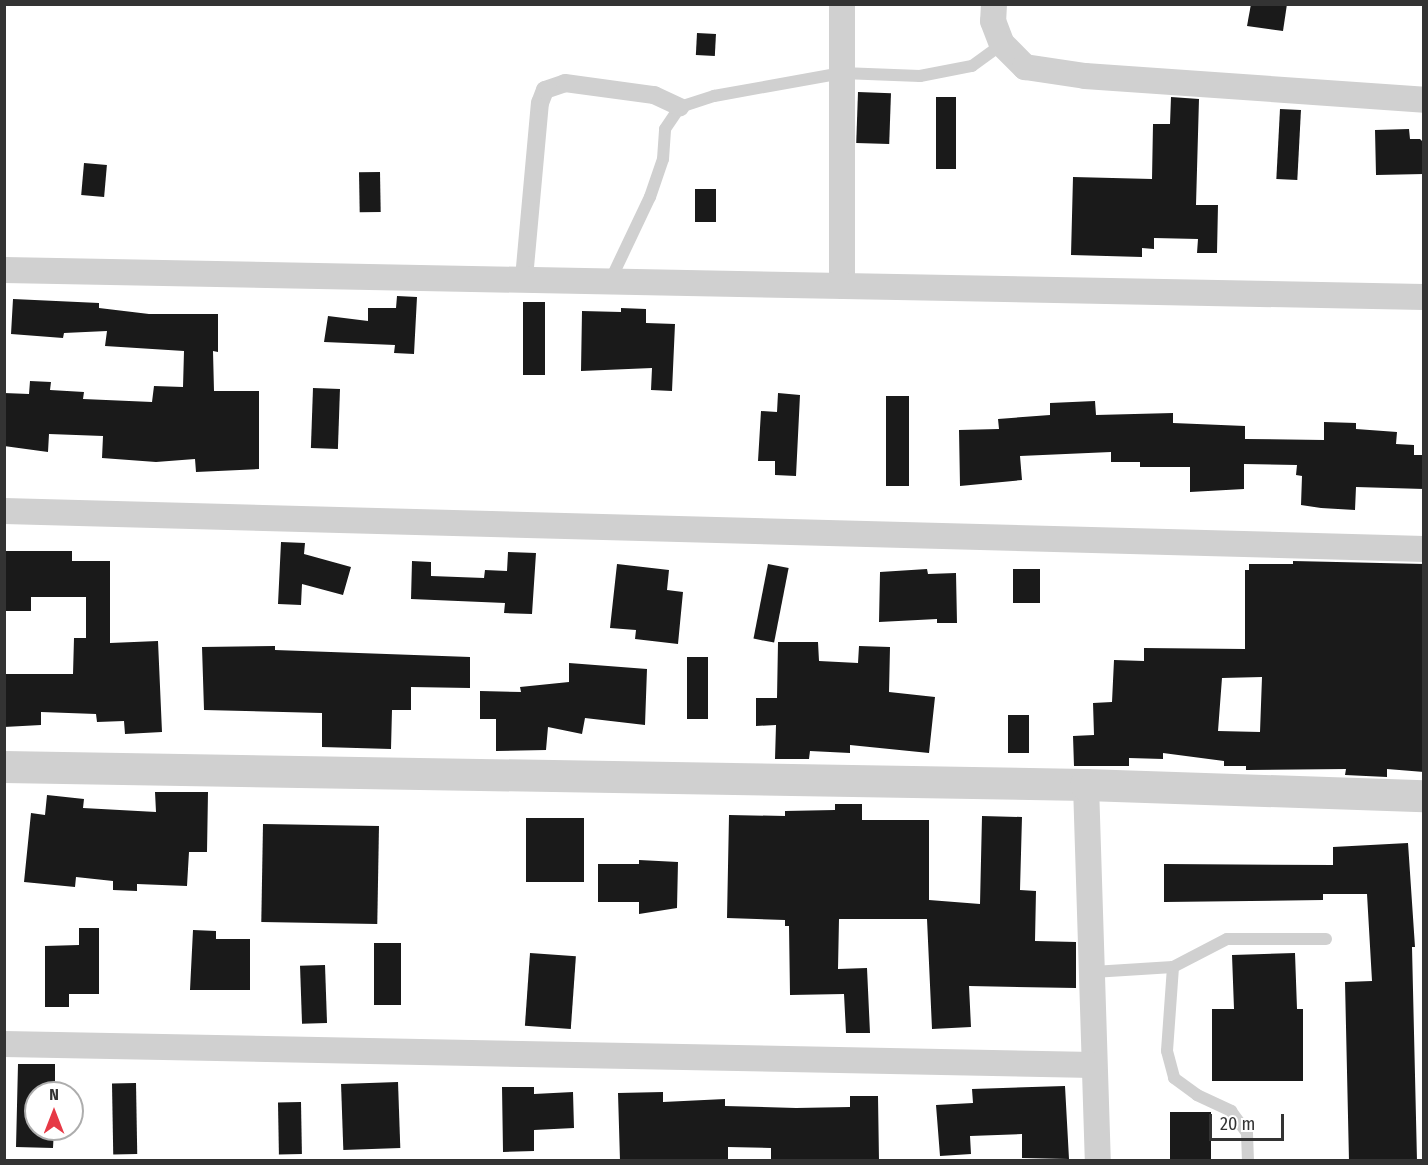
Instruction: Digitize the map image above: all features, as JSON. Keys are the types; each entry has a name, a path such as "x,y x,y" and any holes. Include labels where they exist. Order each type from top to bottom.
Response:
{"street":[{"path":"842,4 842,286"},
{"path":"994,4 993,21 1002,44 1025,67 1085,76 1424,100"},
{"path":"525,278 540,104 545,90 565,82 654,95 680,107"},
{"path":"4,270 611,279 842,286 1424,297"},
{"path":"4,511 1424,549"},
{"path":"4,767 1086,785 1424,796"},
{"path":"1086,785 1098,1161"},
{"path":"4,1044 1094,1065"}],"lane":[{"path":"611,279 650,197 663,159 665,129 680,107 714,96 842,73 920,76 972,66 1002,44"},
{"path":"1093,972 1173,967 1227,939 1326,939"},
{"path":"1173,967 1167,1051 1174,1078 1197,1095 1231,1111 1247,1133 1248,1161"}],"building":[{"path":"1251,4 1287,4 1283,31 1247,26"},
{"path":"697,33 716,34 715,56 696,55"},
{"path":"858,92 891,93 889,144 856,143"},
{"path":"936,97 956,97 956,169 936,169"},
{"path":"1171,97 1199,99 1196,205 1218,205 1217,253 1197,253 1198,239 1154,238 1154,249 1142,248 1142,257 1071,255 1073,177 1152,179 1153,124 1170,124"},
{"path":"1280,109 1301,110 1297,180 1276,179"},
{"path":"1409,129 1410,139 1420,139 1424,143 1424,174 1376,175 1375,130"},
{"path":"84,163 107,165 104,197 81,195"},
{"path":"359,172 380,172 381,212 360,212"},
{"path":"695,189 716,189 716,222 695,222"},
{"path":"397,296 417,297 414,354 394,353 395,345 324,342 328,316 368,321 368,308 396,308"},
{"path":"13,299 99,303 99,308 149,314 218,314 218,352 213,351 214,391 259,391 259,469 196,472 195,459 156,462 102,458 103,436 49,434 48,452 4,446 4,393 29,394 30,381 51,382 50,390 84,392 83,399 152,402 154,386 183,387 184,351 105,346 107,331 64,333 63,338 11,334"},
{"path":"523,302 545,302 545,375 523,375"},
{"path":"621,308 646,309 646,323 675,324 672,391 651,390 652,368 581,371 582,311 621,312"},
{"path":"313,388 340,389 338,449 311,448"},
{"path":"778,393 800,395 796,476 775,475 775,461 758,461 761,411 777,412"},
{"path":"886,396 909,396 909,486 886,486"},
{"path":"1095,401 1096,415 1173,413 1173,423 1245,426 1245,439 1324,440 1324,422 1356,423 1356,429 1397,432 1396,444 1414,445 1414,455 1424,455 1424,489 1356,487 1355,510 1321,508 1301,505 1302,476 1296,475 1297,465 1244,464 1244,489 1190,492 1190,467 1140,467 1140,462 1111,462 1111,452 1020,456 1022,480 960,486 959,430 999,429 998,419 1050,415 1050,403"},
{"path":"281,542 305,543 304,554 351,567 343,595 302,584 301,605 278,604"},
{"path":"4,551 72,551 72,561 110,561 110,643 158,641 162,732 125,734 124,721 97,722 96,714 41,712 41,725 4,727 4,674 73,674 74,638 86,638 86,597 31,597 31,611 4,611"},
{"path":"508,552 536,553 532,614 504,613 505,603 411,599 412,561 431,562 431,576 484,578 485,570 507,571"},
{"path":"1293,561 1424,564 1424,772 1387,769 1387,777 1345,775 1346,769 1246,770 1246,766 1224,766 1224,761 1163,753 1163,759 1129,758 1129,766 1074,766 1073,736 1094,735 1093,703 1112,702 1114,660 1144,661 1144,648 1245,649 1245,570 1249,570 1249,564 1293,564","holes":["1262,677 1260,732 1218,731 1222,678"]},
{"path":"617,564 669,570 667,590 683,592 678,644 635,639 636,630 610,628"},
{"path":"768,564 789,568 774,643 753,639"},
{"path":"927,569 928,574 956,573 957,623 937,623 937,619 879,622 880,572"},
{"path":"1013,569 1040,569 1040,603 1013,603"},
{"path":"778,642 818,642 819,661 858,663 859,646 890,647 889,692 935,697 929,753 850,745 850,753 810,751 809,759 775,759 776,725 756,726 756,698 777,698"},
{"path":"275,646 275,650 470,657 470,688 411,687 411,710 392,710 391,749 322,747 322,713 204,710 202,647"},
{"path":"687,657 708,657 708,719 687,719"},
{"path":"569,663 647,669 645,725 585,718 582,734 548,727 546,750 496,751 496,719 480,719 480,691 521,692 520,687 569,682"},
{"path":"1008,715 1029,715 1029,753 1008,753"},
{"path":"155,792 208,792 207,852 189,852 187,886 137,884 137,891 113,890 113,881 76,877 75,887 24,882 31,813 45,815 47,795 84,799 83,808 156,812"},
{"path":"835,804 862,804 862,820 929,820 929,900 980,904 982,816 1022,817 1020,890 1036,891 1035,941 1076,942 1076,988 969,986 971,1027 932,1029 927,919 839,919 838,969 867,968 870,1033 846,1033 844,994 790,995 789,926 785,926 785,920 727,918 729,815 785,816 785,811 835,810"},
{"path":"526,818 584,818 584,882 526,882"},
{"path":"263,824 379,826 377,924 261,922"},
{"path":"1408,843 1415,947 1412,947 1417,1161 1349,1161 1345,982 1372,981 1367,894 1323,894 1323,900 1164,902 1164,864 1333,865 1333,847"},
{"path":"639,860 678,862 677,908 639,914 639,902 598,902 598,864 639,864"},
{"path":"79,928 99,928 99,994 69,994 69,1007 45,1007 45,946 79,945"},
{"path":"193,930 216,931 216,939 250,939 250,990 190,990"},
{"path":"374,943 401,943 401,1005 374,1005"},
{"path":"530,953 576,956 571,1029 525,1026"},
{"path":"1295,953 1297,1009 1303,1009 1303,1081 1212,1081 1212,1009 1234,1009 1232,955"},
{"path":"325,965 327,1023 302,1024 300,966"},
{"path":"18,1064 55,1064 55,1081 24,1081 24,1141 53,1141 53,1148 16,1147"},
{"path":"398,1082 400,1148 343,1150 341,1084"},
{"path":"112,1083 136,1083 137,1154 113,1154"},
{"path":"1065,1086 1069,1159 1022,1158 1022,1134 970,1136 971,1154 940,1156 936,1105 973,1103 972,1089"},
{"path":"502,1087 534,1087 534,1094 573,1092 574,1128 534,1130 534,1151 503,1152"},
{"path":"663,1092 663,1102 725,1099 725,1106 796,1108 850,1107 850,1096 878,1096 879,1161 771,1161 771,1148 728,1147 728,1161 620,1161 618,1093"},
{"path":"278,1102 301,1102 302,1154 279,1154"},
{"path":"1170,1112 1211,1112 1211,1160 1170,1160"}]}
